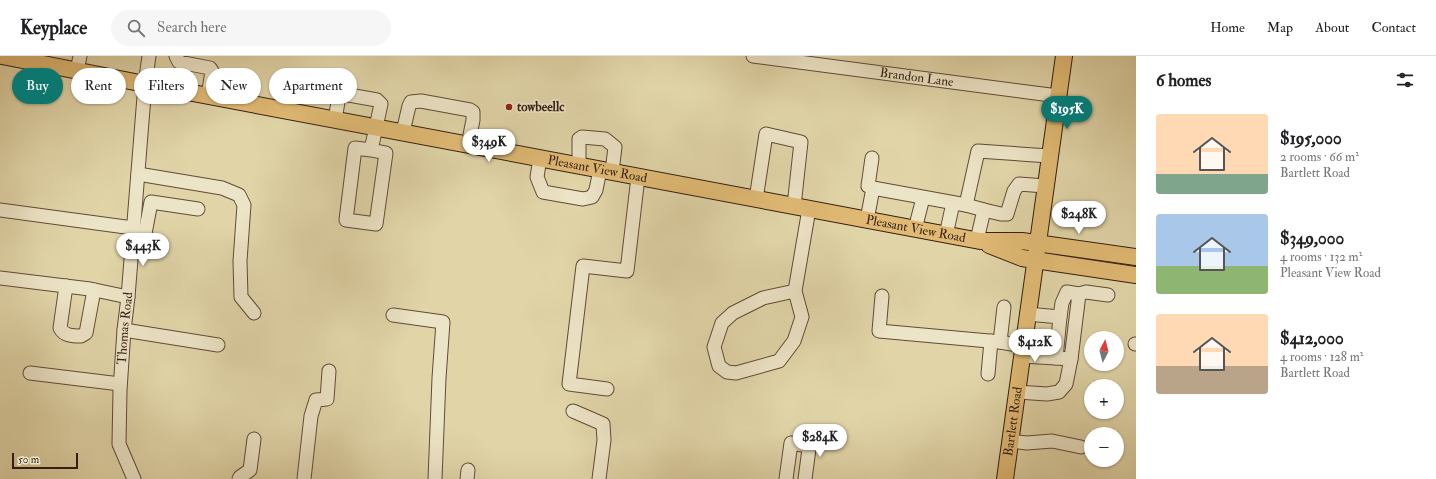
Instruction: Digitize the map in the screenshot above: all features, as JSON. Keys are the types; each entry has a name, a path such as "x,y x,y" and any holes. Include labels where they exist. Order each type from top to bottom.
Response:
{"main road":[{"name":"Pleasant View Road","path":"2,56 79,63 134,80"},
{"name":"Bartlett Road","path":"1005,479 1064,56"},
{"name":"Pleasant View Road","path":"250,104 946,234 979,241 1022,258 1136,276"},
{"name":"Pleasant View Road","path":"979,241 1022,241 1136,257"}],"street":[{"name":"Thomas Road","path":"147,68 149,56"},
{"path":"176,56 178,62 210,68"},
{"name":"Brandon Lane","path":"752,56 1058,96"},
{"path":"335,120 339,96 343,94 378,100 381,104 371,150"},
{"path":"403,132 411,102 421,101 470,110 473,112 473,120 468,145"},
{"name":"Thomas Road","path":"134,479 120,444 120,384 143,104"},
{"path":"756,199 766,134 801,142 801,207 795,291 802,317 794,341 779,361 736,373 727,372 719,366 714,346 722,323 733,313 763,298 795,291"},
{"path":"540,158 537,177 543,192 582,199 592,197 606,171 614,148 605,139 582,137 579,139 579,166"},
{"path":"355,148 371,150 386,153 376,224 346,220 355,148"},
{"path":"946,234 960,204 978,151 1049,156"},
{"path":"872,158 868,186 923,198 960,204 1001,214 1007,214 1014,190 1019,184 1045,186"},
{"path":"138,174 222,188 239,195 244,205 240,261 241,297 254,313"},
{"path":"607,389 569,384 583,266 627,271 638,177"},
{"path":"867,220 873,188"},
{"path":"915,229 923,198"},
{"path":"136,199 198,209"},
{"path":"144,239 151,202"},
{"path":"0,210 133,228"},
{"path":"979,241 984,210"},
{"path":"0,278 94,290 128,297"},
{"path":"66,286 60,328 62,333 69,335 81,336 86,333 94,290"},
{"path":"1056,358 1062,303 1067,292 1079,294 1086,292 1108,295"},
{"path":"1017,392 1047,394 1059,392 1066,384 1071,359 1079,294"},
{"path":"882,296 879,331 996,342 1022,351 1056,358 1071,359"},
{"path":"988,374 1004,307"},
{"path":"1027,314 1060,317"},
{"path":"393,315 443,322 435,479"},
{"path":"124,330 218,345"},
{"path":"304,479 311,416 316,400 327,399 329,371"},
{"path":"30,373 120,384"},
{"path":"573,411 603,424 604,440 599,479"},
{"path":"239,479 250,470 254,439"},
{"path":"810,440 805,477 786,476 791,443 810,440"},
{"path":"1010,441 1027,443 1052,441 1081,446"}],"place":[{"name":"towbeellc","path":"509,107"}]}
